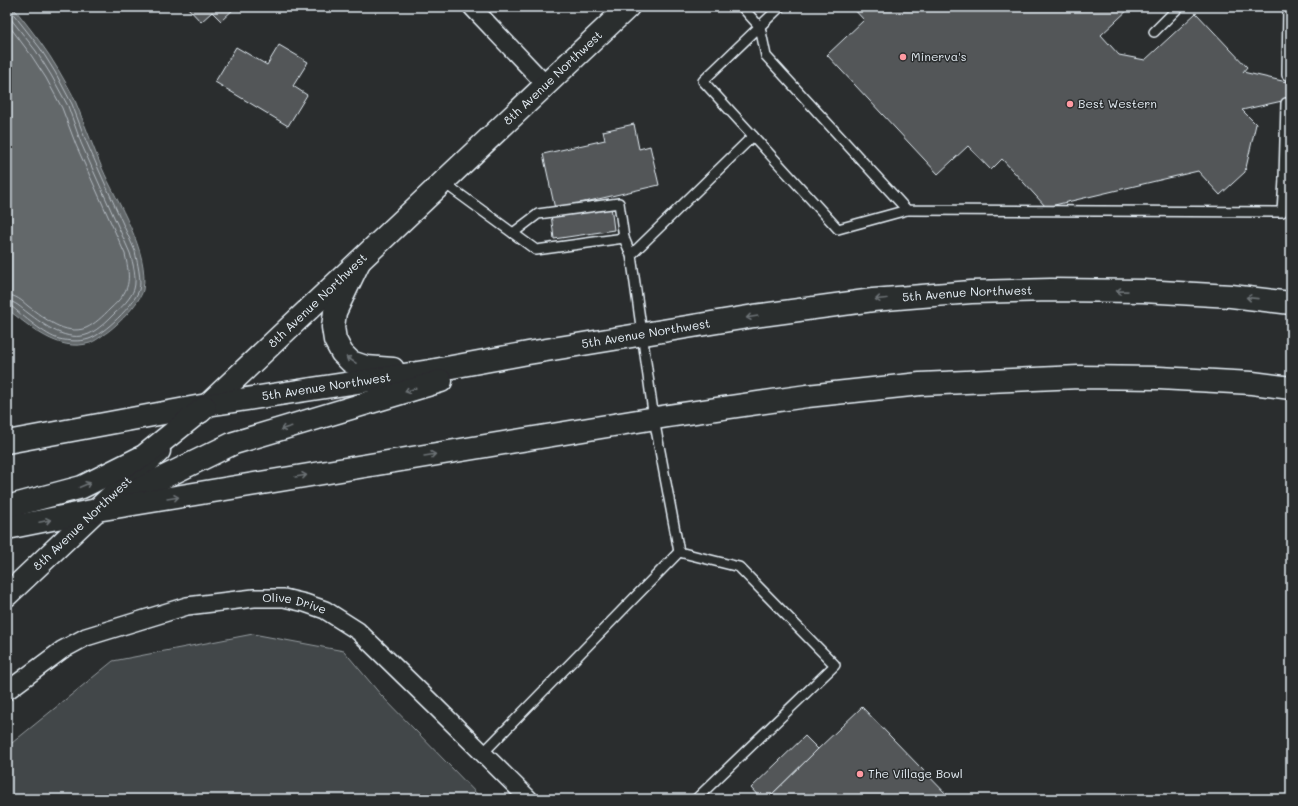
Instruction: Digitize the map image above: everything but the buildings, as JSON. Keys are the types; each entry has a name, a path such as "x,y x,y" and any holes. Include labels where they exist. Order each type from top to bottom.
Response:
{"main road":[{"name":"8th Avenue Northwest","path":"7,595 628,7"},
{"path":"359,262 334,312 333,327 335,340 342,353 351,362 366,367 430,371"},
{"name":"5th Avenue Northwest","path":"7,442 207,405 430,371 528,353 754,316 873,300 971,292 1051,290 1230,296 1291,302"},
{"path":"97,510 234,443 528,353"},
{"path":"7,528 97,510 654,419 807,396 920,384 1079,377 1159,378 1291,388"},
{"path":"7,508 82,487 144,456 207,405"}],"street":[{"path":"472,7 546,84"},
{"name":"Olive Drive","path":"7,691 62,650 86,637 187,606 254,598 284,598 325,610 358,631 529,799"}],"lane":[{"path":"742,7 760,27 766,56 907,210"},
{"path":"780,7 703,81 838,229 907,210 1250,210 1282,212 1288,179 1288,131 1286,102"},
{"path":"1154,32 1179,7"},
{"path":"1287,74 1289,49 1288,7"},
{"path":"631,255 753,136"},
{"path":"443,182 536,250 624,238"},
{"path":"513,234 538,214 618,203 624,238 631,255 654,419 679,552"},
{"path":"483,753 679,552"},
{"path":"679,552 739,567 835,665 696,799"}],"shaded area":[{"path":"253,634 344,651 381,695 482,799 7,799 7,747 113,661"}],"water":[{"path":"7,7 12,7 34,33 70,91 102,168 131,228 142,259 144,275 143,290 137,302 114,327 90,343 78,345 56,341 35,330 7,309"}],"place":[{"name":"Minerva's","path":"903,57"},
{"name":"Best Western","path":"1070,104"},
{"name":"The Village Bowl","path":"860,774"}]}
